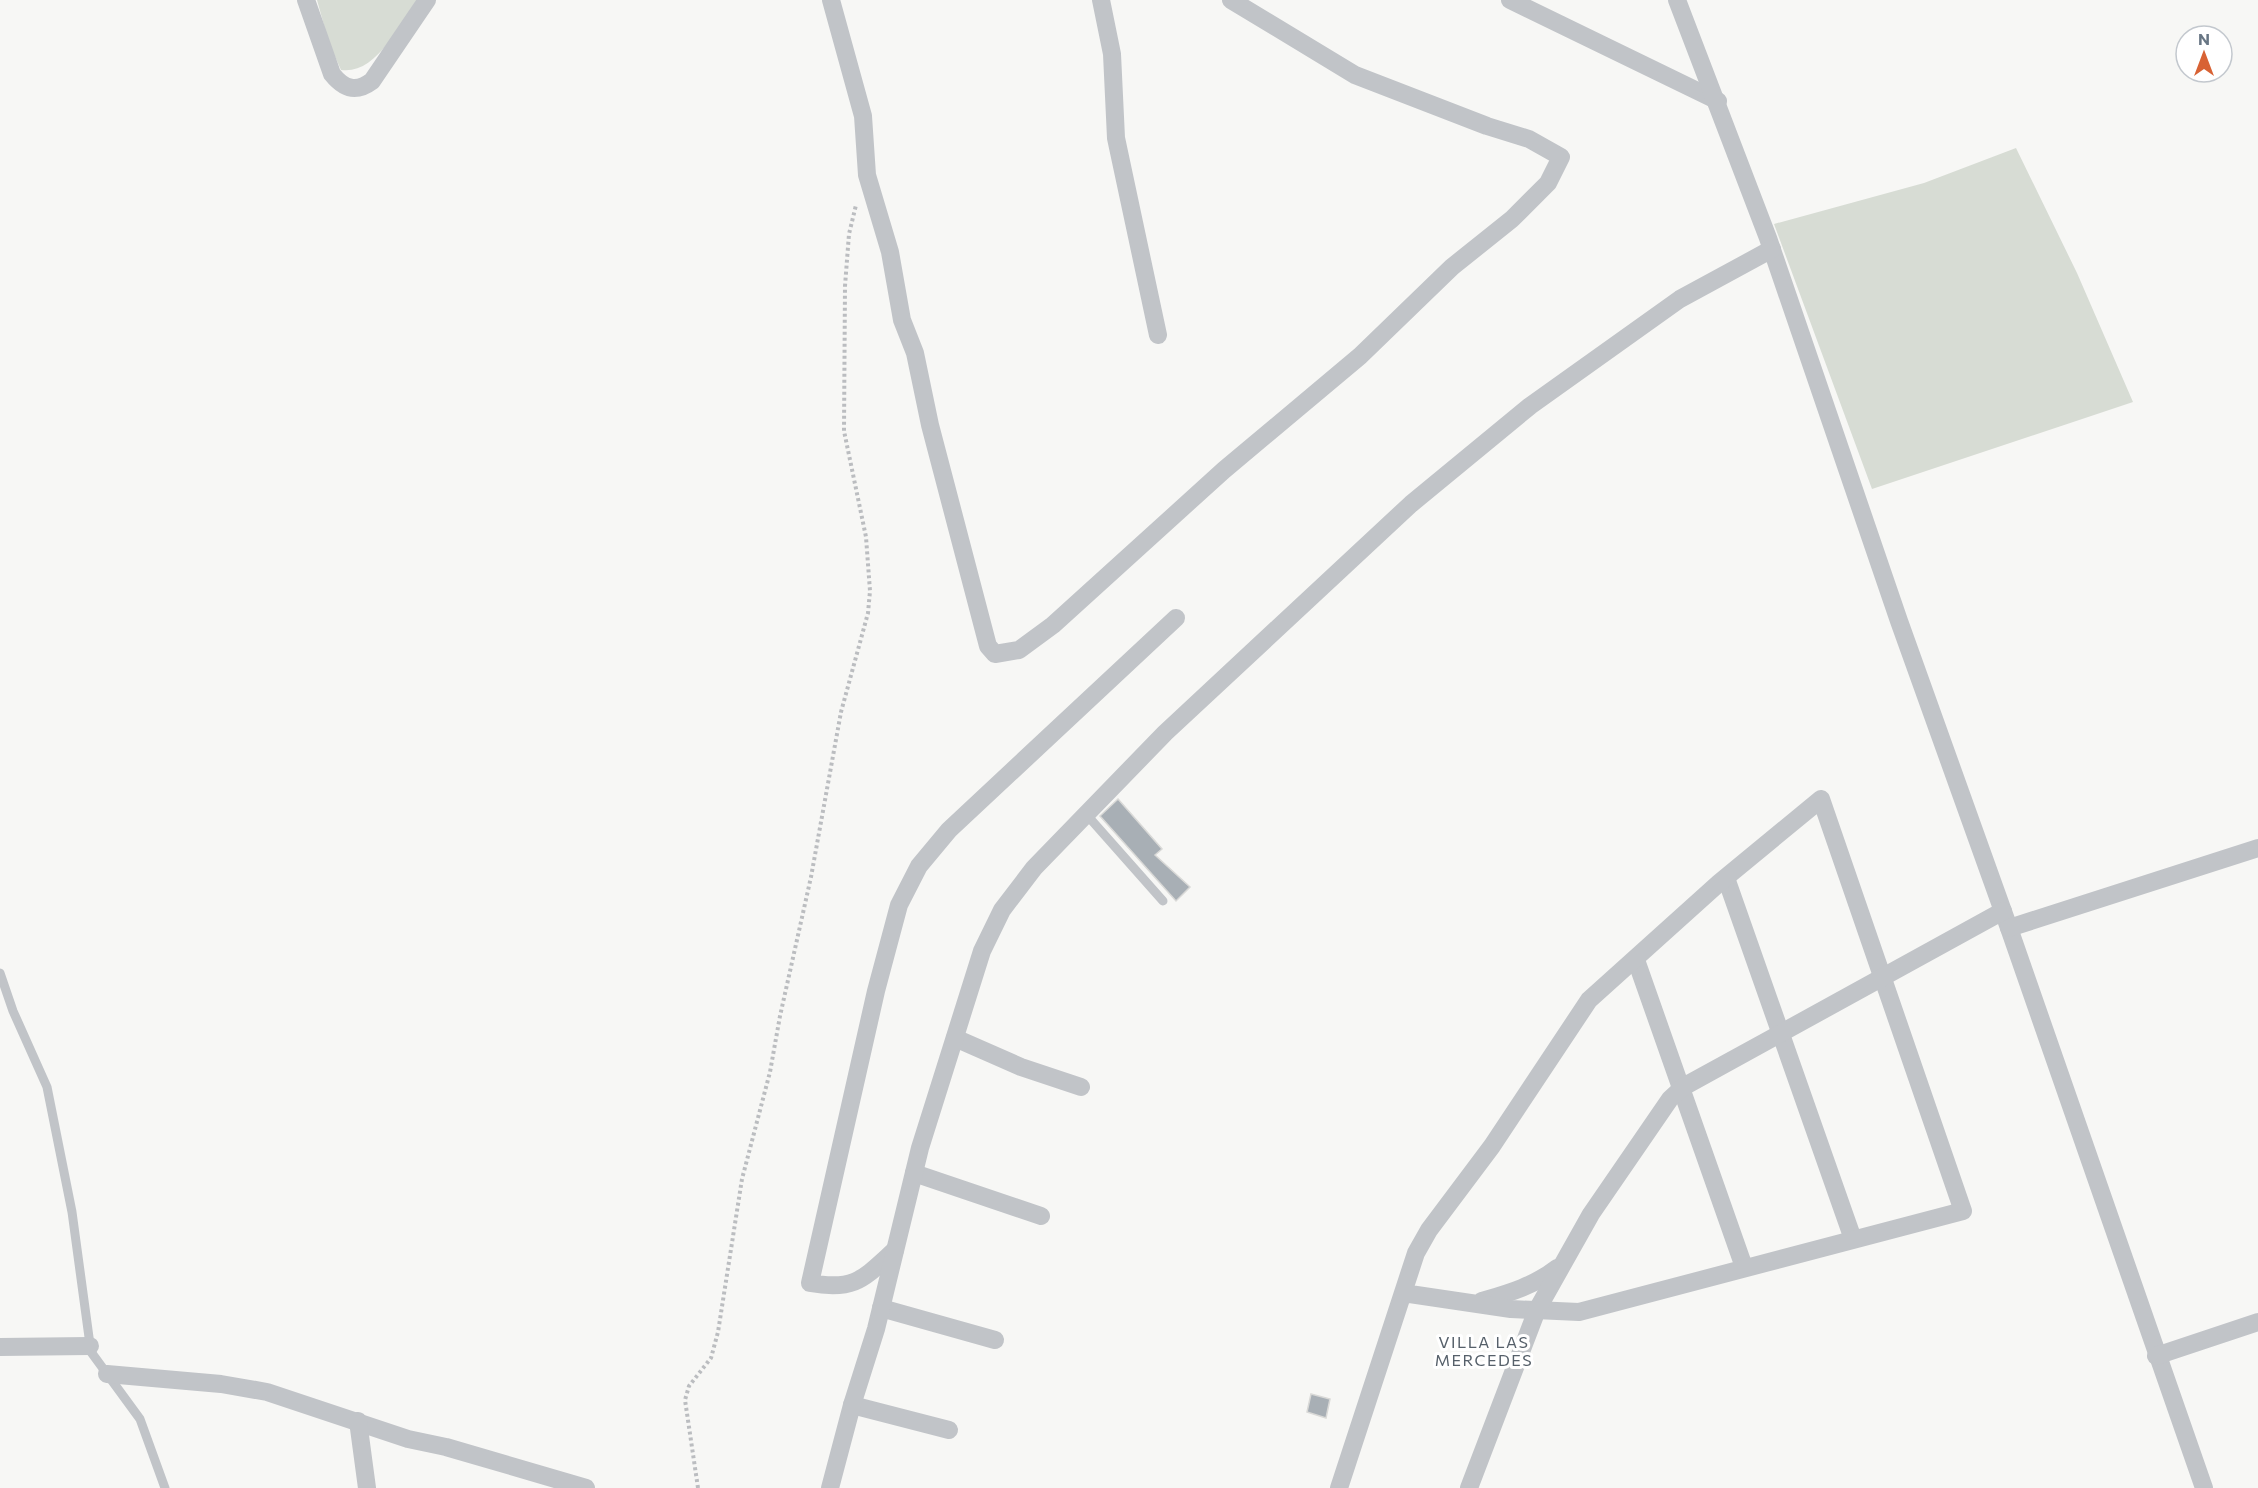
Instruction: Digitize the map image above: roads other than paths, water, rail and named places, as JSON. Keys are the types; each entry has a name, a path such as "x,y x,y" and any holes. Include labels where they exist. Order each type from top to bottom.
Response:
{"street":[{"path":"306,0 332,74 348,88 356,89 363,88 372,81 427,0"},
{"path":"831,0 862,116 867,175 890,252 902,320 915,353 930,425 988,646 995,654 1019,650 1053,625 1224,470 1360,356 1452,267 1512,219 1548,183 1559,165 1561,157 1529,140 1355,75 1231,0"},
{"path":"1101,0 1112,54 1116,138 1158,334"},
{"path":"1510,0 1718,100"},
{"path":"1677,0 1718,100 1772,249 1899,621 2204,1488"},
{"path":"830,1488 881,1308 914,1173 982,951 1002,910 1034,868 1172,726 1430,489 1530,406 1680,299 1772,249"},
{"path":"895,1250 853,1283 830,1286 810,1283 899,905 919,866 949,830 1176,618"},
{"path":"1339,1488 1416,1253 1430,1230 1492,1146 1589,1000 1726,878 1821,799 1963,1211 1579,1312 1471,1304 1403,1293"},
{"path":"1469,1488 1537,1310 1591,1215 1670,1100 1683,1087 1882,978 2006,920 2258,848"},
{"path":"1726,878 1853,1239"},
{"path":"1636,960 1683,1087 1744,1267"},
{"path":"955,1038 1021,1066 1081,1087"},
{"path":"914,1173 1041,1216"},
{"path":"1471,1304 1512,1293 1532,1284 1562,1264"},
{"path":"881,1308 995,1340"},
{"path":"2156,1356 2258,1322"},
{"path":"0,1347 90,1346"},
{"path":"107,1374 154,1377 267,1392 408,1439 446,1447 586,1488"},
{"path":"852,1405 949,1430"},
{"path":"358,1421 367,1488"}],"lane":[{"path":"1086,814 1163,901"},
{"path":"0,973 13,1011 47,1087 72,1212 91,1352 140,1419 165,1488"}],"district":[{"name":"VILLA LAS MERCEDES","path":"1484,1351"}]}
